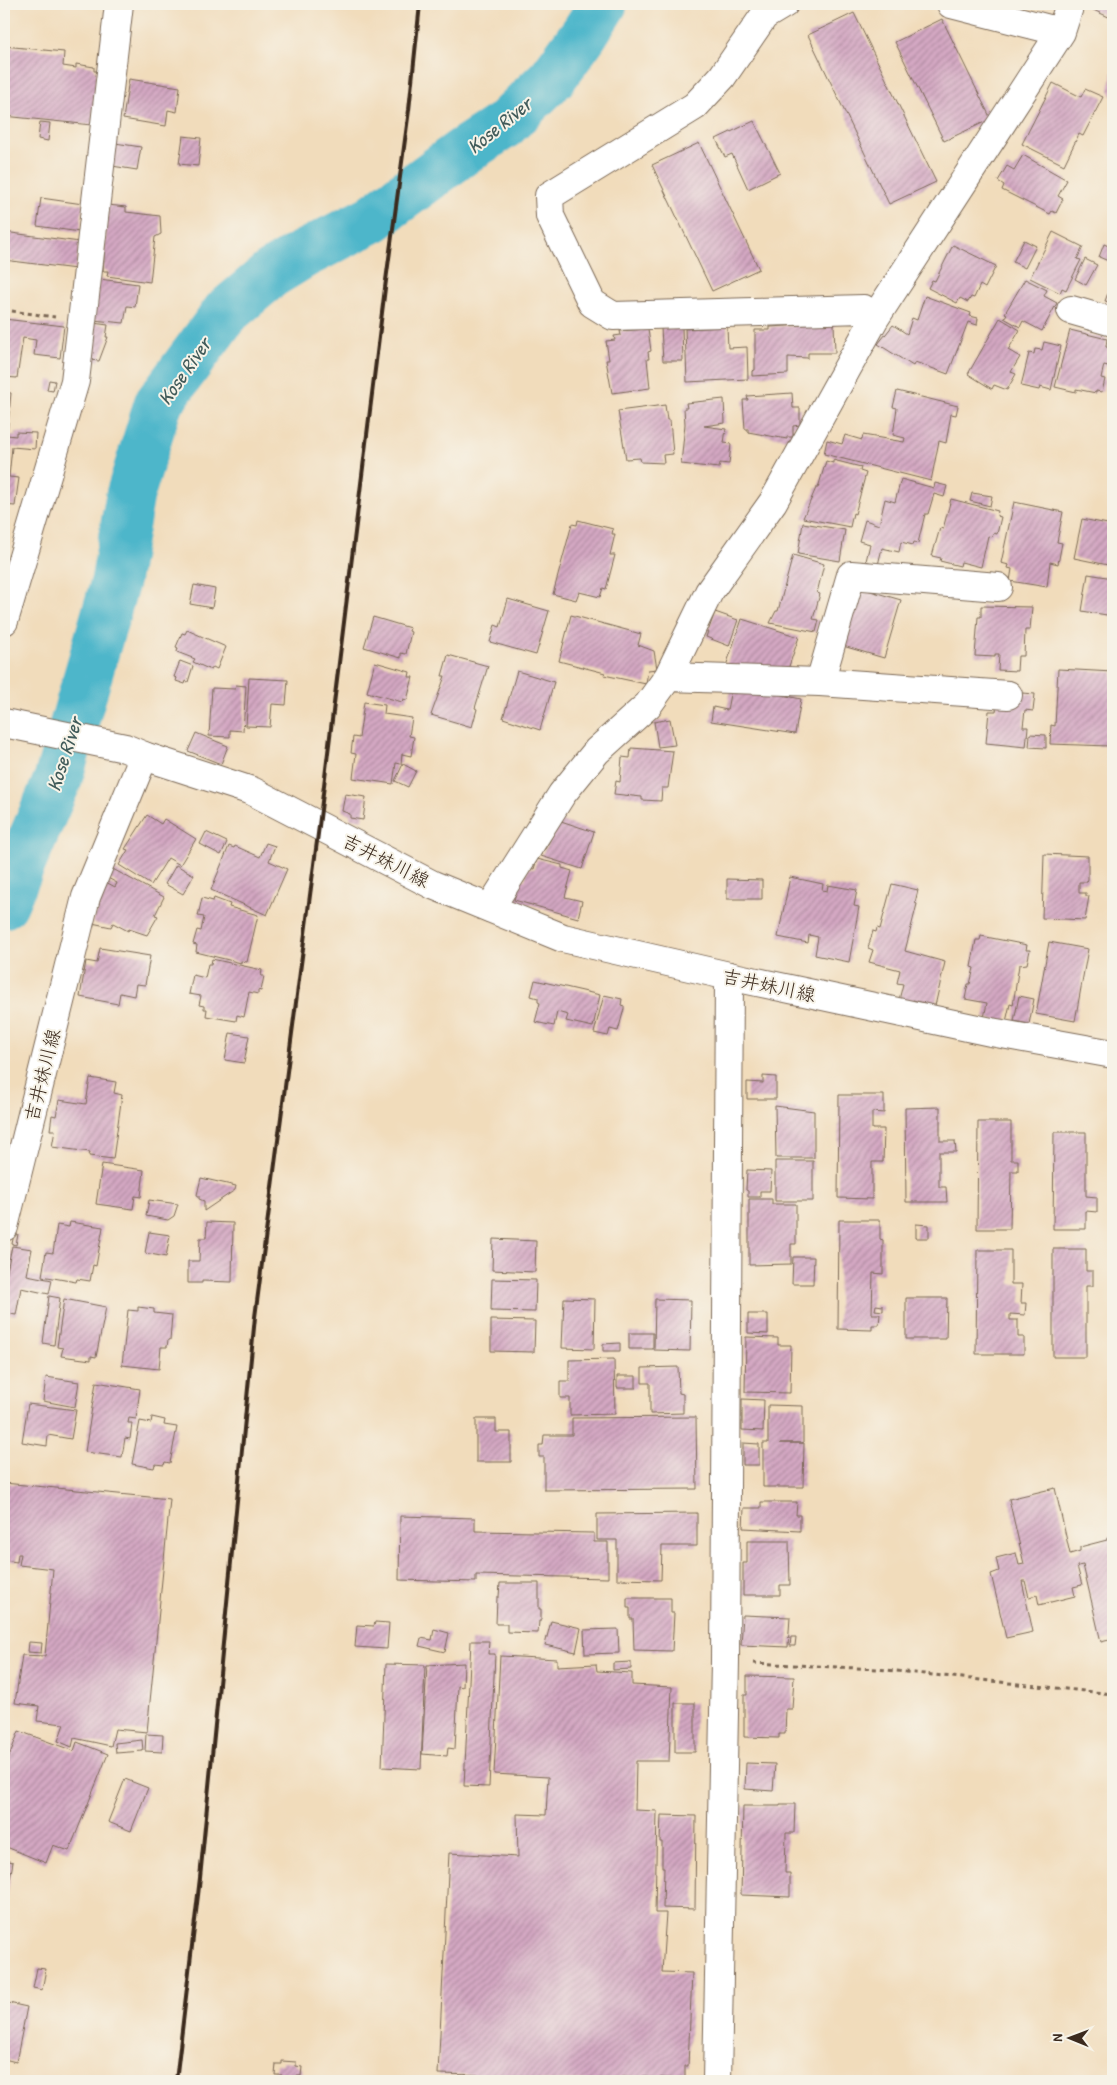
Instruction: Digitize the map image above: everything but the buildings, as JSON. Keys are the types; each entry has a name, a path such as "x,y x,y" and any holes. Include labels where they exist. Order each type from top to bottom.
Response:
{"street":[{"path":"4,621 75,381 119,4"},
{"path":"784,4 764,16 722,77 695,106 549,196 550,216 592,303 613,316 864,309 875,318"},
{"path":"951,4 1061,32"},
{"path":"490,908 562,794 596,751 648,705 668,677 709,592 773,502 875,318 1061,32 1070,4"},
{"path":"1071,310 1113,322"},
{"path":"820,682 851,575 998,587"},
{"path":"668,677 820,682 1008,695"},
{"path":"4,723 134,752"},
{"name":"吉井妹川線","path":"4,1227 86,897 134,752 252,791 433,885 563,938 729,976 991,1032 1113,1054"},
{"path":"717,2081 725,1661 729,976"}],"path":[{"path":"4,310 82,320"},
{"path":"725,1661 877,1669 1113,1694"}],"waterway":[{"name":"Kose River","path":"4,904 58,779 115,582 130,495 158,404 226,312 271,274 302,255 372,219 464,151 504,125 552,78 603,4"}],"railway":[{"path":"176,2081 200,1878 255,1317 409,110 420,4"}]}
